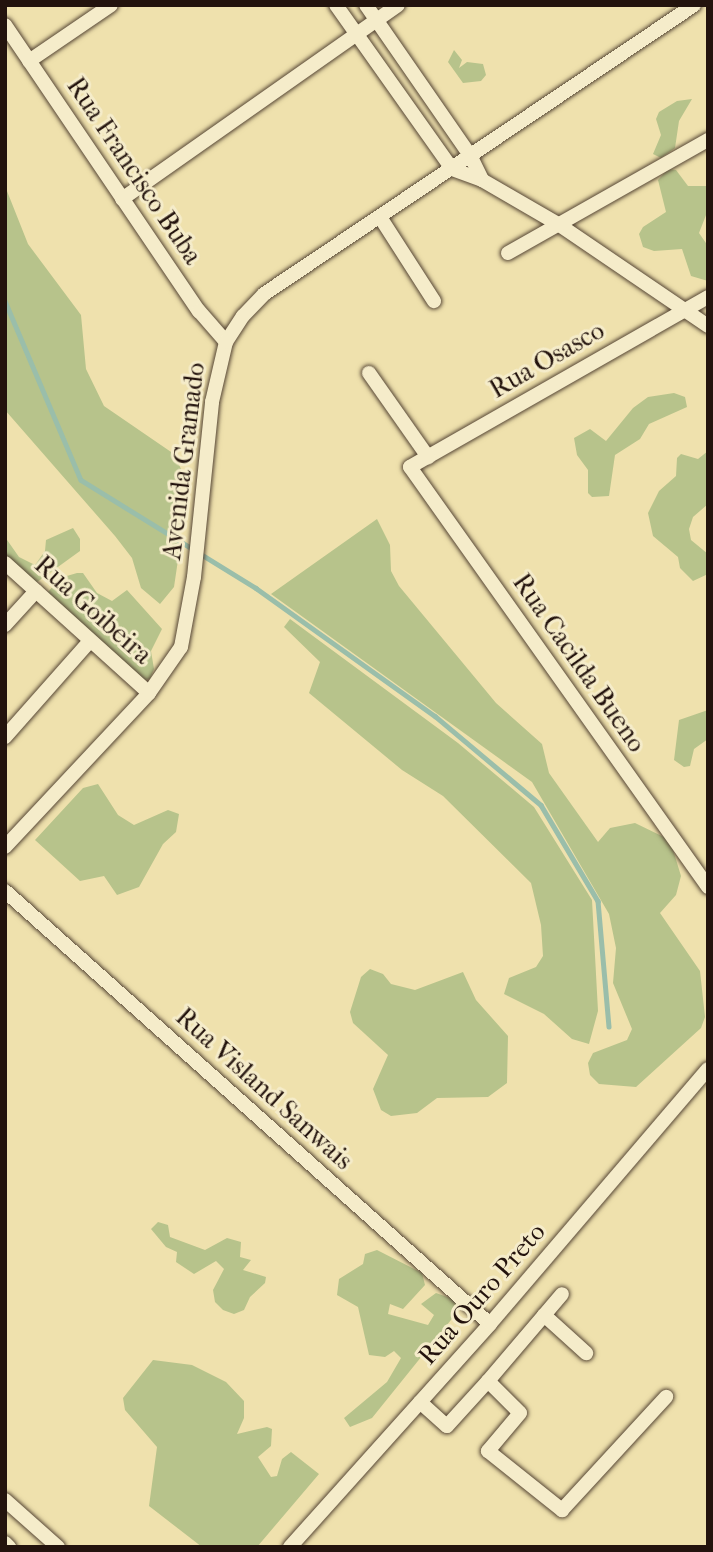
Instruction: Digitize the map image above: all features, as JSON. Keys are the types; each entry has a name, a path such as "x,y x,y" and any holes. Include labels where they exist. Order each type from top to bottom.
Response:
{"street":[{"path":"29,61 110,5"},
{"path":"336,5 452,169 482,180 558,224 708,326"},
{"path":"366,5 470,155 482,180"},
{"path":"122,199 398,5"},
{"name":"Avenida Gramado","path":"5,847 149,693 181,647 198,542 212,402 226,342 264,293 452,169 685,8"},
{"name":"Rua Francisco Buba","path":"5,25 199,311 226,342"},
{"path":"508,253 708,140"},
{"path":"380,217 433,301"},
{"name":"Rua Osasco","path":"410,467 708,297"},
{"path":"369,373 428,457"},
{"name":"Rua Cacilda Bueno","path":"410,467 708,887"},
{"name":"Rua Goibeira","path":"5,563 149,693"},
{"path":"5,625 36,591"},
{"path":"5,737 90,641"},
{"name":"Rua Visland Sanwais","path":"5,891 490,1324"},
{"name":"Rua Ouro Preto","path":"289,1547 490,1324 708,1069"},
{"path":"420,1402 447,1426 562,1294"},
{"path":"544,1315 586,1353"},
{"path":"488,1381 520,1413 488,1451 562,1510 666,1397"},
{"path":"5,1500 58,1547"}],"green space":[{"path":"454,50 462,60 459,68 467,62 483,64 486,75 481,81 463,83 448,62"},
{"path":"692,99 679,121 675,148 661,158 653,154 661,135 656,119 659,112 677,101"},
{"path":"668,169 676,170 688,186 708,186 708,210 699,233 708,246 708,281 691,276 682,249 654,251 643,247 639,234 643,227 666,212 658,180"},
{"path":"5,186 28,244 81,315 86,369 104,406 174,454 181,469 178,560 174,587 160,604 141,588 132,558 115,536 5,410"},
{"path":"674,393 685,397 687,407 649,424 640,439 615,455 609,496 592,497 588,493 588,470 577,455 574,438 590,429 606,441 633,408 648,397"},
{"path":"708,451 708,504 693,517 689,529 691,540 708,554 708,574 693,581 680,568 678,557 653,536 648,513 659,491 676,476 677,458 681,454 698,459"},
{"path":"377,519 390,545 391,571 399,586 496,703 542,744 549,773 598,842 610,828 635,823 670,840 681,876 676,895 660,913 700,971 705,1017 701,1028 636,1087 599,1084 590,1075 588,1063 593,1053 627,1040 632,1029 613,983 616,948 609,914 532,782 271,594"},
{"path":"73,528 80,539 80,551 33,585 5,566 5,537 19,557 35,565 45,551 46,540"},
{"path":"83,573 97,593 112,601 127,590 162,629 151,651 154,669 150,679 144,680 48,592 60,578"},
{"path":"290,619 458,743 534,807 592,900 598,1011 589,1044 572,1039 544,1014 504,994 509,978 536,967 543,956 541,925 531,883 443,796 402,770 309,693 320,662 284,627"},
{"path":"708,710 708,739 694,749 690,766 684,767 674,760 679,720"},
{"path":"98,784 118,815 134,825 168,810 179,814 176,832 163,844 139,887 117,895 104,876 80,881 35,840 83,788"},
{"path":"370,969 383,974 391,984 415,990 463,972 476,1000 508,1036 507,1083 488,1097 437,1098 417,1113 391,1116 381,1110 373,1089 388,1055 353,1023 350,1012 361,977"},
{"path":"158,1222 168,1225 170,1237 205,1250 227,1238 241,1242 240,1257 251,1260 243,1270 266,1277 265,1283 250,1297 244,1310 234,1314 223,1310 215,1302 213,1290 224,1269 216,1261 194,1274 176,1262 177,1252 166,1247 151,1229"},
{"path":"377,1250 422,1273 425,1285 403,1309 390,1304 388,1314 428,1325 434,1315 421,1304 436,1293 453,1299 459,1310 372,1418 350,1427 344,1418 387,1382 401,1358 394,1351 385,1357 369,1355 358,1307 337,1295 339,1279 363,1264 365,1254"},
{"path":"153,1360 192,1365 226,1382 244,1401 244,1418 237,1434 267,1427 272,1429 271,1446 258,1457 271,1477 277,1476 282,1459 291,1452 319,1474 257,1547 202,1547 149,1506 157,1447 125,1410 123,1398"}],"waterway":[{"path":"5,301 81,480 256,588 435,716 541,805 598,901 609,1027"}]}
